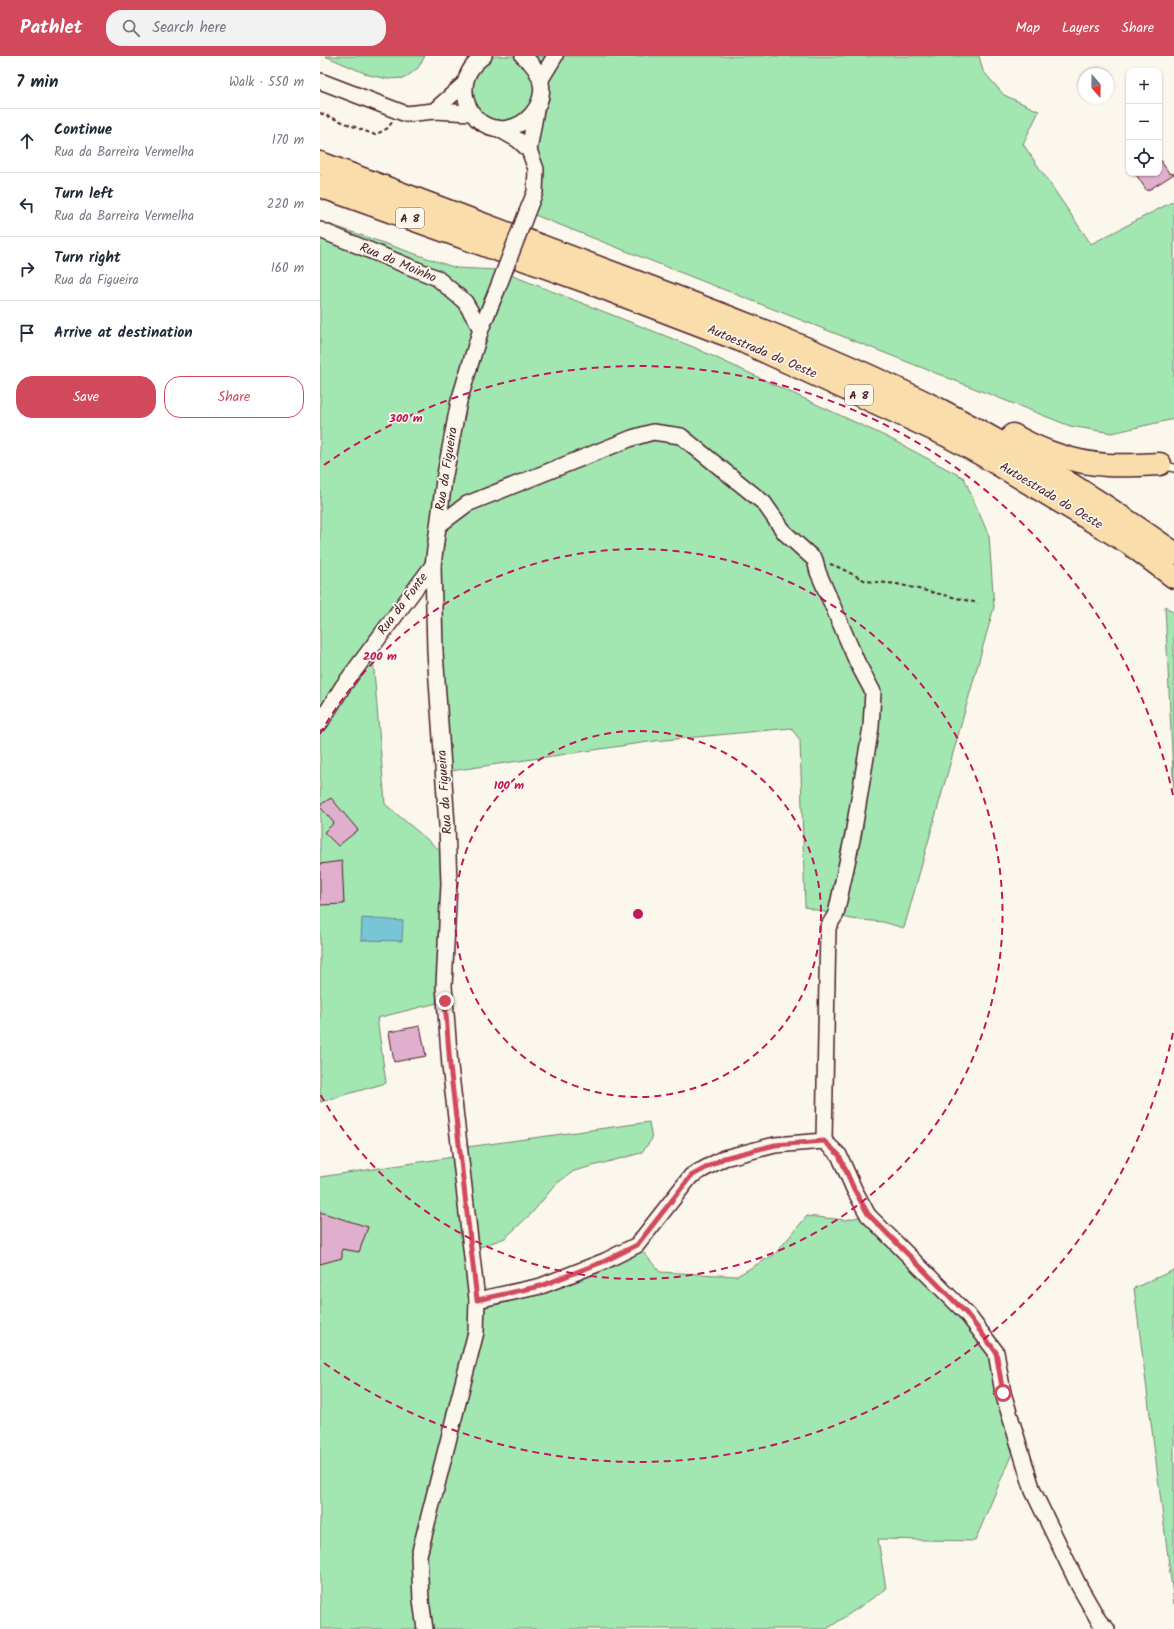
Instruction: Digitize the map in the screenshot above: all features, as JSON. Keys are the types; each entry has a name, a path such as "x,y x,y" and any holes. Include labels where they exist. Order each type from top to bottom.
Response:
{"highway":[{"name":"Autoestrada do Oeste","path":"320,164 742,322 838,362 939,410 1017,453 1139,528 1174,553"},
{"name":"Autoestrada do Oeste","path":"320,186 593,284 740,340 948,436 981,454 1129,543 1174,577"},
{"path":"939,410 975,414 1026,443 1082,461 1107,465 1169,465"},
{"path":"1154,562 1174,583"}],"street":[{"path":"484,56 469,63 464,84 465,99 472,113 479,120 488,126 497,128 518,140 529,150"},
{"path":"523,56 537,70 540,79 541,94 536,109 529,150"},
{"path":"540,79 554,56"},
{"path":"320,80 406,114 434,111 472,113"},
{"path":"434,111 464,84"},
{"path":"497,128 516,126 528,119 536,109"},
{"name":"Rua da Figueira","path":"424,1629 420,1600 419,1556 476,1332 477,1300 450,1066 445,993 449,884 447,825 435,652 433,565 444,480 458,401 481,329 535,192 536,169 529,150"},
{"name":"Rua do Moinho","path":"320,230 437,278 465,302 481,329"},
{"path":"439,525 466,504 632,438 653,432 681,436 764,503 785,533 815,560 818,572 857,662 874,692 871,727 853,835 836,914 828,927 824,1141"},
{"name":"Rua da Fonte","path":"320,724 343,686 433,565"},
{"path":"477,1300 541,1286 605,1261 637,1245 691,1176 724,1158 775,1145 824,1141 839,1155 854,1189 868,1214 967,1314 996,1352 1003,1393 1033,1491 1080,1586 1099,1621 1107,1629"}],"path":[{"path":"320,113 375,135 388,128 401,112"},
{"path":"815,560 838,567 866,581 897,584 978,603"}],"green space":[{"path":"325,56 425,56 418,68 405,78 388,79 369,75"},
{"path":"488,56 516,56 537,77 532,110 501,126 470,107 470,71"},
{"path":"527,56 979,56 983,71 1004,95 1039,111 1023,144 1091,244 1174,201 1174,419 1112,433 1070,426 527,212 535,192 528,147 503,128 527,122 541,76"},
{"path":"320,221 456,268 498,270 691,346 889,438 964,478 989,536 994,607 904,928 883,922 851,919 805,907 800,740 791,728 655,741 444,772 433,566 372,646 385,804 448,857 445,1001 377,1018 386,1083 320,1102"},
{"path":"1165,606 1174,613 1174,795"},
{"path":"649,1122 652,1139 641,1153 574,1171 556,1184 532,1213 505,1238 472,1250 477,1300 541,1286 637,1245 660,1272 737,1276 775,1254 807,1216 845,1220 868,1215 996,1352 1018,1439 975,1541 878,1539 886,1589 827,1629 320,1629 320,1177 460,1156 460,1148"},
{"path":"1174,1270 1174,1604 1134,1288"}],"water":[{"path":"362,918 403,921 402,941 361,940"}],"building":[{"path":"1162,162 1169,173 1174,174 1147,191 1137,176 1162,176"},
{"path":"331,798 358,830 338,846 324,832 334,823 320,807 320,805"},
{"path":"342,861 344,904 320,905 320,864"},
{"path":"420,1026 426,1056 394,1062 389,1032"},
{"path":"320,1212 368,1227 359,1252 342,1249 342,1258 320,1264"}],"route":[{"path":"445,1001 450,1066 469,1219 477,1300 541,1286 605,1261 637,1245 691,1176 724,1158 775,1145 824,1141 839,1155 854,1189 868,1214 967,1314 996,1352 1003,1393"}]}
